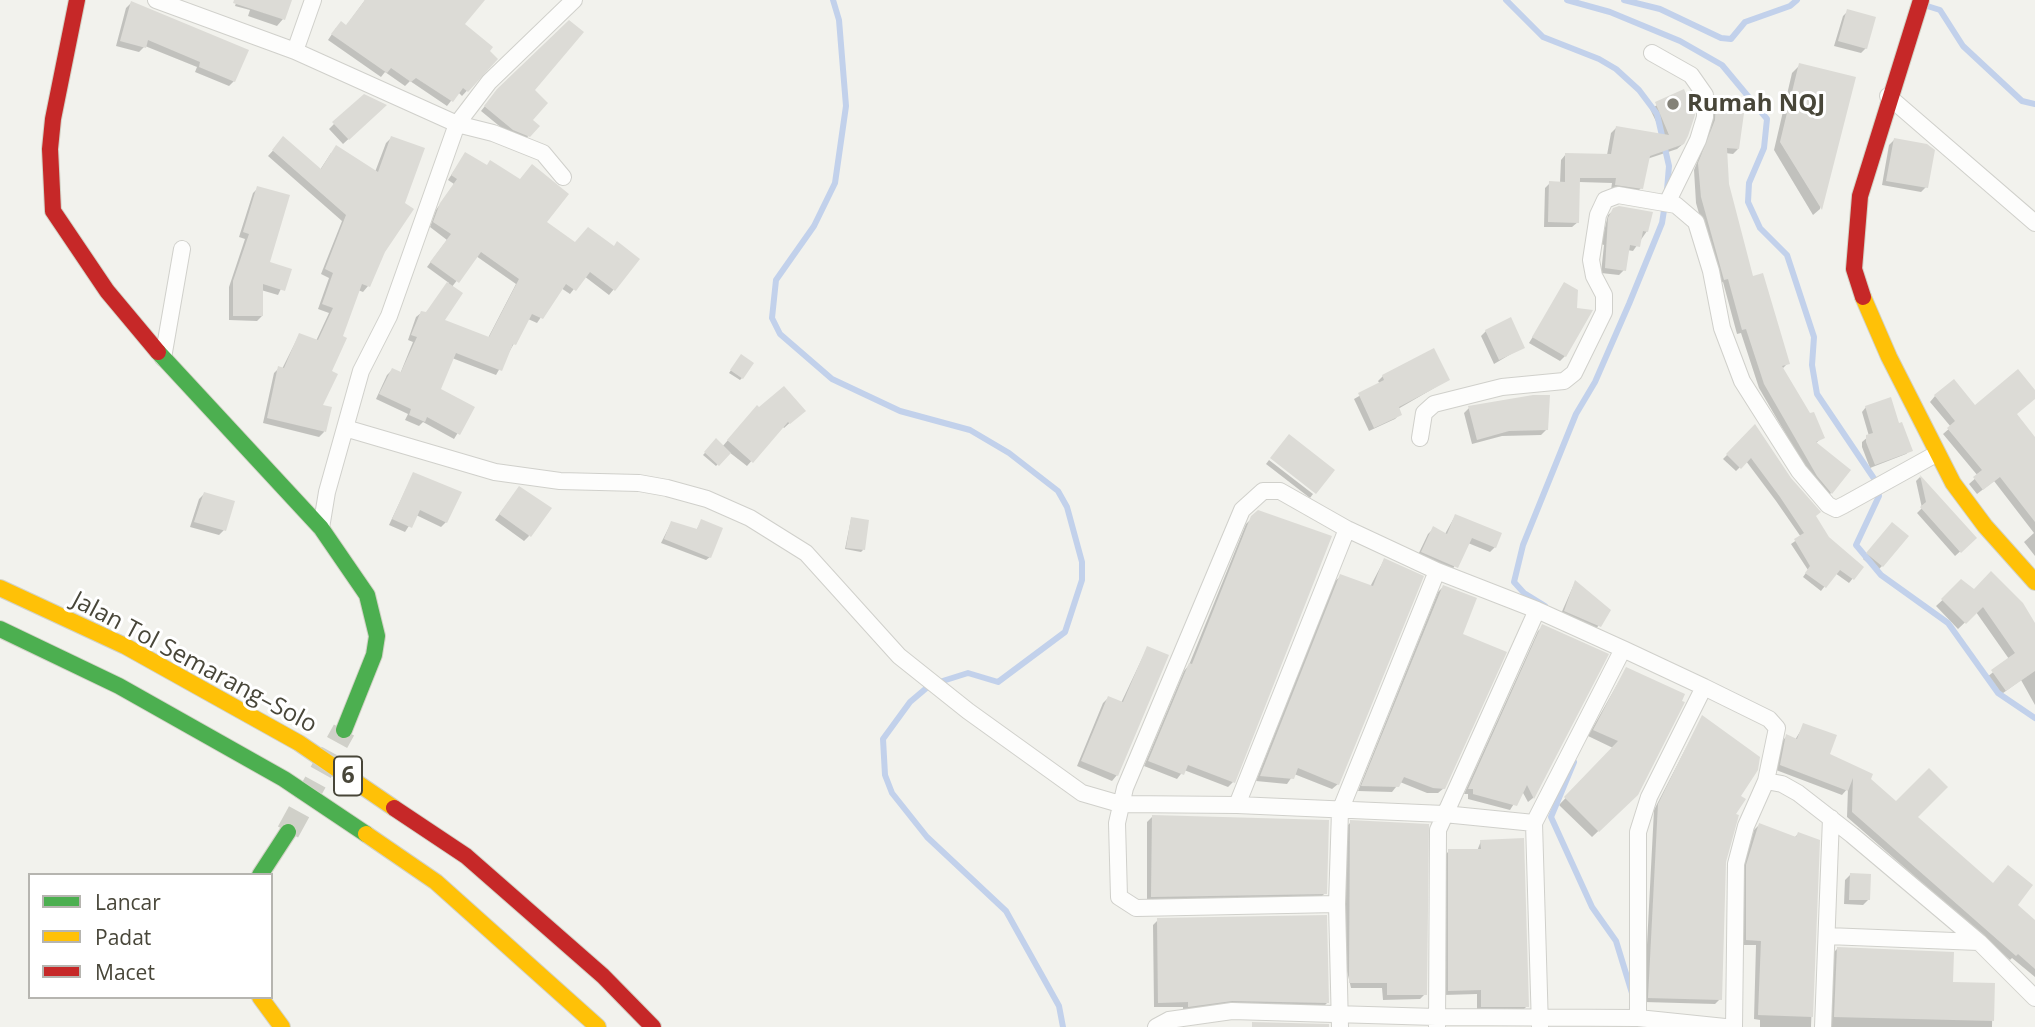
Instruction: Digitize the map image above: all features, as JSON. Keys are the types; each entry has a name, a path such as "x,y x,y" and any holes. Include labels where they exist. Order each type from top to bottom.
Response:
{"main road":[{"path":"77,0 53,119 50,149 53,211 107,291 163,358 193,387 321,528 367,595 377,636 374,655 344,730"},
{"path":"1920,3 1888,96 1860,196 1854,269 1889,357 1936,454 1953,483 1985,526 2035,582"},
{"name":"Jalan Tol Semarang–Solo","path":"0,588 125,646 299,743 466,856 603,976 653,1027"},
{"name":"6","path":"0,629 119,686 284,779 436,882 598,1027"},
{"path":"261,873 288,832"},
{"path":"261,999 282,1027"}],"street":[{"path":"156,0 295,51 457,124 543,153 563,177"},
{"path":"295,51 313,0"},
{"path":"321,528 327,492 361,371 389,316 457,124 489,82 574,0"},
{"path":"1652,53 1691,75 1705,95 1705,117 1698,140 1664,202"},
{"path":"1888,96 2035,223"},
{"path":"1420,438 1424,413 1434,404 1502,387 1556,382 1570,377 1604,312 1604,295 1594,276 1591,260 1601,206 1610,196 1664,202 1684,209 1701,230 1722,328 1742,381 1799,471 1820,497 1836,509 1936,454"},
{"path":"163,358 182,249"},
{"path":"345,428 495,472 560,481 639,483 688,492 727,506 806,553 872,629 935,684 1082,793 1120,804 1237,804 1444,814 1534,823"},
{"path":"1337,904 1136,908 1119,897 1117,822 1120,804 1242,510 1263,491 1280,491 1347,528 1437,571 1538,610 1623,649 1769,719 1777,728 1766,781 1746,825 1736,864 1734,1027"},
{"path":"1237,804 1347,528"},
{"path":"1339,1021 1337,904 1340,811 1437,571"},
{"path":"1436,1022 1438,830 1538,610"},
{"path":"1540,1023 1534,823 1623,649"},
{"path":"1638,1018 1639,832 1649,797 1704,687"},
{"path":"1766,781 1782,784 1798,793 1831,818 1979,942 2035,998"},
{"path":"1823,1027 1831,818"},
{"path":"1827,936 1979,942"},
{"path":"1156,1027 1169,1020 1540,1023 1638,1018 1726,1027"}],"building":[{"path":"234,0 292,0 285,20 233,3"},
{"path":"365,0 485,0 465,24 493,47 490,51 498,59 468,92 463,88 453,102 416,78 411,82 391,68 387,73 331,34 341,21 346,25"},
{"path":"131,1 249,50 235,82 199,67 200,62 148,40 146,48 120,41"},
{"path":"1847,9 1876,17 1867,49 1838,41"},
{"path":"569,20 584,32 535,90 548,103 533,120 540,126 530,137 513,130 484,106 497,89"},
{"path":"1799,63 1856,77 1822,210 1780,142"},
{"path":"1684,89 1688,99 1695,100 1695,115 1688,136 1684,144 1650,156 1643,189 1615,185 1616,178 1580,178 1579,223 1548,222 1549,181 1565,182 1565,153 1611,154 1616,126 1669,135 1655,102"},
{"path":"364,94 387,105 349,140 332,122"},
{"path":"1716,102 1745,106 1739,149 1727,148 1729,184 1753,276 1763,273 1790,364 1782,366 1810,413 1814,412 1825,438 1816,442 1851,470 1832,494 1817,476 1764,384 1746,329 1742,330 1728,279 1724,280 1701,197 1698,163 1715,120"},
{"path":"283,136 321,169 336,145 378,172 391,136 425,148 405,203 414,209 385,252 370,287 362,284 343,336 347,338 332,371 338,374 323,405 332,407 326,432 267,418 278,366 284,368 299,333 318,340 333,308 322,304 333,273 325,269 346,215 272,150"},
{"path":"1894,138 1927,144 1935,150 1928,188 1886,181"},
{"path":"465,152 487,165 490,160 520,179 532,164 569,194 547,222 575,242 588,227 614,246 617,241 640,259 615,291 590,272 576,291 566,284 543,319 532,314 516,345 513,344 502,371 456,353 441,389 475,407 460,435 427,417 425,422 409,415 411,409 379,394 392,368 401,372 417,337 411,335 421,311 426,312 447,282 463,293 445,320 489,337 519,279 481,252 459,283 430,262 451,234 433,222 440,203 457,179 451,175"},
{"path":"257,186 290,195 270,262 292,269 285,291 263,284 263,316 233,316 233,281 249,234 243,232"},
{"path":"1619,206 1653,212 1648,232 1643,231 1640,247 1630,245 1626,271 1605,268 1608,218 1613,208"},
{"path":"1564,282 1578,290 1577,308 1593,310 1566,357 1532,337"},
{"path":"1511,317 1525,348 1499,360 1485,330"},
{"path":"1434,348 1450,380 1399,407 1402,415 1374,428 1358,393 1384,380 1382,375"},
{"path":"741,354 754,363 743,379 730,370"},
{"path":"2018,369 2035,390 2035,399 2017,414 2035,437 2035,522 2000,477 1983,490 1973,477 1982,470 1947,428 1955,421 1934,395 1954,379 1975,405"},
{"path":"784,386 806,411 790,424 788,422 753,463 727,440 757,405 759,407"},
{"path":"1533,395 1550,395 1548,430 1509,431 1477,440 1468,406"},
{"path":"1891,397 1899,423 1902,422 1913,451 1875,465 1866,442 1866,435 1873,433 1865,406"},
{"path":"1755,424 1791,478 1821,512 1816,516 1829,537 1864,567 1854,580 1840,570 1826,588 1805,573 1810,566 1794,539 1804,533 1751,458 1741,469 1726,454"},
{"path":"1289,434 1335,470 1316,494 1270,458"},
{"path":"716,438 731,453 719,466 704,452"},
{"path":"413,472 462,492 447,523 420,510 412,528 392,519"},
{"path":"1920,475 1977,538 1961,553 1920,507 1926,502"},
{"path":"519,486 552,508 531,537 499,514"},
{"path":"204,492 235,501 226,531 194,522"},
{"path":"1258,510 1332,536 1235,783 1188,765 1184,775 1148,761 1189,663 1192,664 1251,516"},
{"path":"1455,514 1502,533 1496,548 1472,538 1458,568 1421,552 1433,526 1447,534"},
{"path":"851,517 869,520 865,550 846,548"},
{"path":"701,519 723,528 711,558 664,539 671,521 697,529"},
{"path":"1892,522 1909,536 1883,567 1866,553"},
{"path":"1384,558 1424,576 1339,785 1298,768 1294,779 1260,776 1340,574 1373,586"},
{"path":"1991,571 2023,603 2035,623 2035,671 2006,691 1991,670 2015,653 1983,607 1966,624 1941,599 1961,579 1974,589"},
{"path":"1575,580 1611,610 1601,627 1564,611"},
{"path":"1443,585 1477,598 1463,634 1507,652 1445,789 1433,788 1404,777 1399,787 1361,786"},
{"path":"1542,624 1609,654 1534,799 1527,785 1517,806 1473,794 1473,789 1468,789"},
{"path":"1147,646 1169,655 1118,776 1081,761 1108,696 1123,702"},
{"path":"1626,667 1685,694 1682,701 1685,702 1638,795 1599,832 1564,797 1618,741 1593,730"},
{"path":"1702,715 1760,757 1758,770 1741,796 1746,799 1736,814 1739,815 1726,862 1722,1000 1648,998 1658,804"},
{"path":"1803,723 1837,735 1830,754 1873,774 1871,779 1896,801 1929,768 1948,787 1918,817 1993,883 2008,865 2033,885 2018,905 2035,920 2035,969 2018,954 2016,956 1852,812 1853,778 1848,791 1780,765 1786,734 1797,739"},
{"path":"1152,815 1329,820 1327,894 1151,897"},
{"path":"1350,820 1429,824 1427,995 1387,995 1387,983 1349,983"},
{"path":"1759,823 1796,837 1798,832 1820,840 1813,1017 1758,1015 1761,941 1746,940 1746,865"},
{"path":"1524,838 1529,1007 1481,1007 1481,990 1448,991 1448,849 1481,849 1480,840"},
{"path":"1850,873 1871,874 1870,900 1849,900"},
{"path":"1327,915 1329,1003 1232,1001 1188,1007 1188,1002 1158,1003 1157,918"},
{"path":"1837,947 1954,952 1953,982 1995,983 1994,1021 1834,1017"},
{"path":"1252,1022 1329,1024 1329,1027 1252,1027"}],"waterway":[{"path":"833,0 839,20 846,106 835,183 814,226 776,280 772,318 780,334 832,379 900,411 970,430 1009,453 1058,491 1067,507 1082,562 1082,580 1065,632 998,682 968,673 930,685 910,702 883,739 885,775 892,793 927,837 1006,911 1059,1006 1063,1027"},
{"path":"1506,0 1543,37 1599,59 1616,69 1639,90 1657,114 1669,166 1667,190"},
{"path":"1567,0 1610,12 1680,41 1722,65 1767,119 1764,148 1749,183 1748,202 1760,228 1787,255 1814,337 1812,365 1817,394 1877,483 1879,496 1856,545 1881,575 1948,623 1998,693 2035,718"},
{"path":"1624,0 1660,9 1721,38 1731,39 1745,22 1790,6 1797,0"},
{"path":"1924,5 1940,10 1963,46 2022,101 2035,104"},
{"path":"1545,606 1524,593 1514,582 1523,545 1576,414 1595,382 1629,304 1662,223 1665,204"},
{"path":"1574,762 1551,817 1592,907 1616,941 1632,993"}],"tunnel":[{"path":"288,832 344,730"}],"traffic: fast":[{"path":"158,352 321,528 367,595 377,636 374,655 344,730"},
{"path":"0,629 119,686 284,779 366,834"},
{"path":"261,873 288,832"}],"traffic: slow":[{"path":"1863,297 1889,357 1953,483 1985,526 2035,582"},
{"path":"0,588 125,646 299,743 394,808"},
{"path":"366,834 436,882 598,1027"},
{"path":"261,999 282,1027"}],"traffic: jam":[{"path":"77,0 53,119 50,149 53,211 107,291 158,352"},
{"path":"1863,297 1854,269 1860,196 1921,0"},
{"path":"394,808 466,856 603,976 653,1027"}],"place":[{"name":"Rumah NQJ","path":"1673,104"}]}
